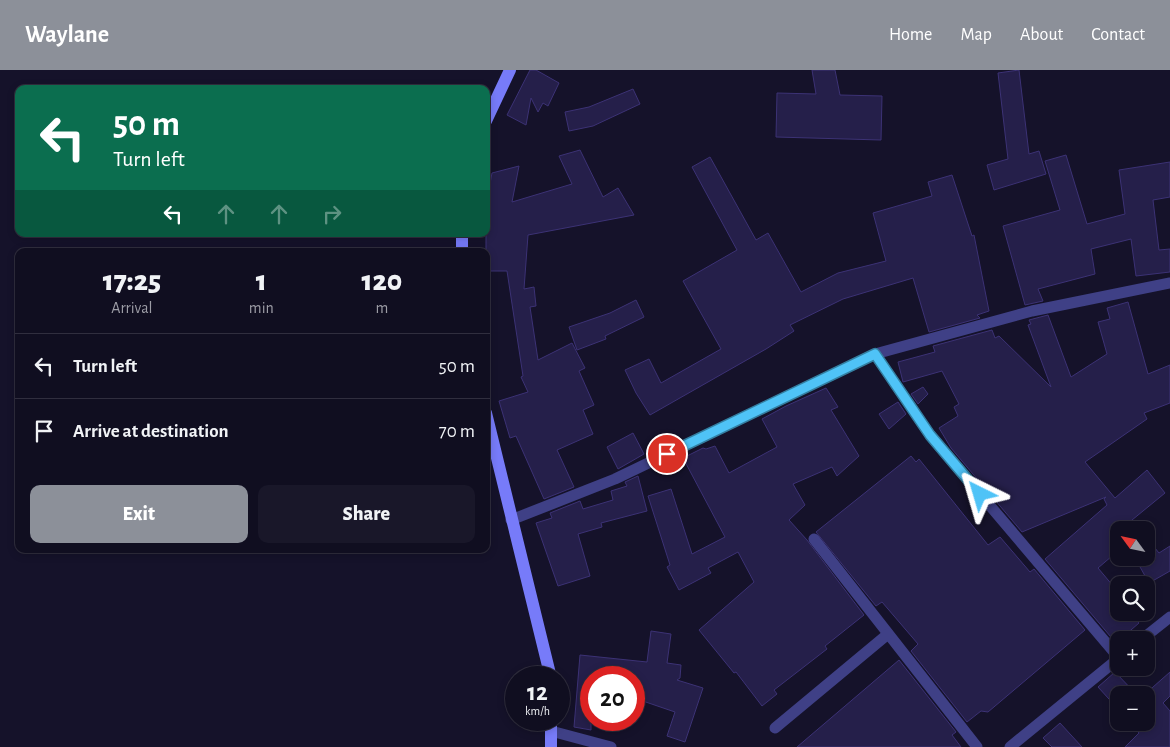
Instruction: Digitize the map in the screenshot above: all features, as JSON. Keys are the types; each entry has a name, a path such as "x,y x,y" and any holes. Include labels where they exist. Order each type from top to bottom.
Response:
{"street":[{"path":"490,112 510,70"},
{"path":"490,430 548,666"},
{"path":"551,731 551,747"}],"lane":[{"path":"511,520 615,479 875,354 1032,311 1170,282"},
{"path":"875,354 930,435 1119,658 1010,747"},
{"path":"814,539 977,747"},
{"path":"1152,631 1170,617"},
{"path":"775,728 888,634"},
{"path":"567,731 611,747"}],"building":[{"path":"530,70 536,70 559,83 548,106 543,103 538,112 531,98 526,125 507,115"},
{"path":"812,70 835,70 840,95 882,96 881,140 776,137 777,93 816,94"},
{"path":"1019,70 1029,154 1039,151 1046,174 994,190 987,165 1008,159 998,73"},
{"path":"633,89 640,104 593,126 569,131 565,112 589,107"},
{"path":"580,150 603,197 618,188 634,215 528,235 524,289 534,287 536,306 530,307 538,360 572,343 585,368 579,371 594,405 583,410 593,434 557,450 574,487 544,499 516,436 510,438 499,401 528,392 521,377 523,376 507,271 490,271 490,248 486,248 486,237 490,237 490,184 492,173 519,166 512,202 572,184 559,156"},
{"path":"1066,155 1087,224 1125,214 1119,170 1170,162 1170,197 1153,200 1159,250 1170,249 1170,272 1136,276 1131,239 1091,249 1095,274 1038,289 1043,301 1025,305 1003,226 1060,210 1045,161"},
{"path":"710,157 756,240 768,233 801,292 838,273 886,261 873,213 932,196 928,182 952,175 972,236 974,235 989,311 977,315 980,318 929,332 913,278 843,299 790,325 794,331 650,415 636,393 625,370 649,359 661,383 721,349 683,281 737,250 692,167"},
{"path":"636,300 644,317 605,336 606,339 577,350 569,327 610,313"},
{"path":"1128,302 1148,374 1170,365 1170,403 1144,413 1147,419 1085,462 1115,498 1147,470 1165,493 1133,521 1110,521 1110,558 1098,568 1110,582 1110,621 1137,621 1139,623 1130,631 1110,631 1110,636 1045,559 1107,505 1104,499 1106,497 1022,532 951,448 939,428 958,416 954,407 959,404 942,371 903,382 898,362 935,352 933,346 992,330 995,338 999,336 1051,387 1028,325 1031,324 1029,320 1048,315 1071,377 1107,354 1098,322 1110,319 1107,308"},
{"path":"923,387 928,394 918,404 911,394"},
{"path":"826,388 838,407 831,410 859,456 837,476 832,467 793,484 805,505 789,520 807,540 864,615 825,646 827,649 774,690 777,694 762,706 736,672 734,673 699,630 754,582 738,552 708,568 711,573 679,590 667,567 670,565 648,496 671,489 692,554 725,537 683,458 703,448 715,446 729,473 777,447 762,419"},
{"path":"898,402 906,414 889,429 879,414"},
{"path":"633,433 644,454 618,469 607,447"},
{"path":"911,456 916,462 919,459 988,545 1000,537 1030,572 1034,569 1085,630 988,712 981,711 967,722 911,651 918,644 882,602 876,606 816,532"},
{"path":"638,476 647,511 601,523 602,527 578,534 590,576 558,586 536,523 552,518 550,513 580,501 583,509 613,500 611,491 627,486 625,482"},
{"path":"1170,546 1170,571 1155,580 1155,576 1145,576 1139,566 1155,566 1155,548 1159,553"},
{"path":"651,631 671,634 667,663 681,665 680,678 677,680 703,688 685,742 667,736 675,712 645,702 645,666 580,666 580,728 574,727 580,655 647,662"},
{"path":"899,660 956,732 952,735 961,747 797,747"},
{"path":"1170,672 1170,696 1163,703 1170,711 1170,747 1125,747 1139,733 1137,731 1155,731 1154,686"},
{"path":"1110,676 1119,676 1128,686 1110,686 1110,700 1098,687"},
{"path":"1060,723 1082,747 1052,747 1043,738"}],"route":[{"path":"667,454 875,354 930,435 980,494"}]}
